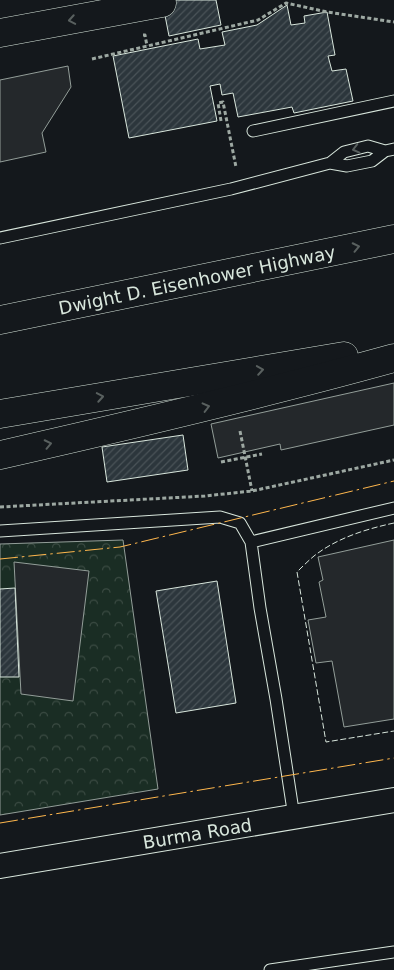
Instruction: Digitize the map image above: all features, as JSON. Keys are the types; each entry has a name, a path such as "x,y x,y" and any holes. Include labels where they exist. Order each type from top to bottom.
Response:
{"highway":[{"path":"0,33 162,3"},
{"name":"Dwight D. Eisenhower Highway","path":"0,320 394,238"},
{"path":"0,414 351,355 394,345"},
{"path":"0,455 143,423 320,379 394,358"}],"street":[{"name":"Burma Road","path":"0,866 394,800"}],"lane":[{"path":"253,130 394,101"},
{"path":"0,238 231,188 330,163 347,166 372,161 390,150"},
{"path":"251,542 394,508"},
{"path":"0,531 220,517 240,524 251,542 294,817"},
{"path":"270,970 394,952"}],"path":[{"path":"92,59 258,20 286,3 327,12 394,22"},
{"path":"140,36 145,35 147,46"},
{"path":"221,120 218,103 223,102 236,167"},
{"path":"240,431 252,491"},
{"path":"220,462 262,454"},
{"path":"0,507 205,496 252,491 394,460"}],"green space":[{"path":"123,540 158,789 0,815 0,544"}],"shaded area":[{"path":"68,66 71,87 42,133 46,152 0,162 0,80"},
{"path":"394,383 394,425 281,450 280,444 218,458 211,424"},
{"path":"394,540 394,719 344,727 332,661 316,663 308,620 326,617 319,582 323,580 318,557"},
{"path":"14,562 89,571 73,701 21,694"}],"building":[{"path":"162,0 216,0 221,25 169,36"},
{"path":"287,5 291,25 305,23 304,16 327,12 335,55 328,56 332,71 346,69 353,101 294,113 292,107 238,117 233,93 222,95 220,84 210,86 217,121 129,138 113,56 198,39 200,49 225,45 222,32 257,25"},
{"path":"183,435 188,470 107,482 102,447"},
{"path":"217,581 236,703 176,713 156,591"},
{"path":"15,588 19,677 0,677 0,589"}],"fence":[{"path":"394,523 362,531 332,544 314,556 297,572 326,742 394,731"}],"power":[{"path":"0,559 120,547 394,481"},
{"path":"0,823 394,758"}]}
